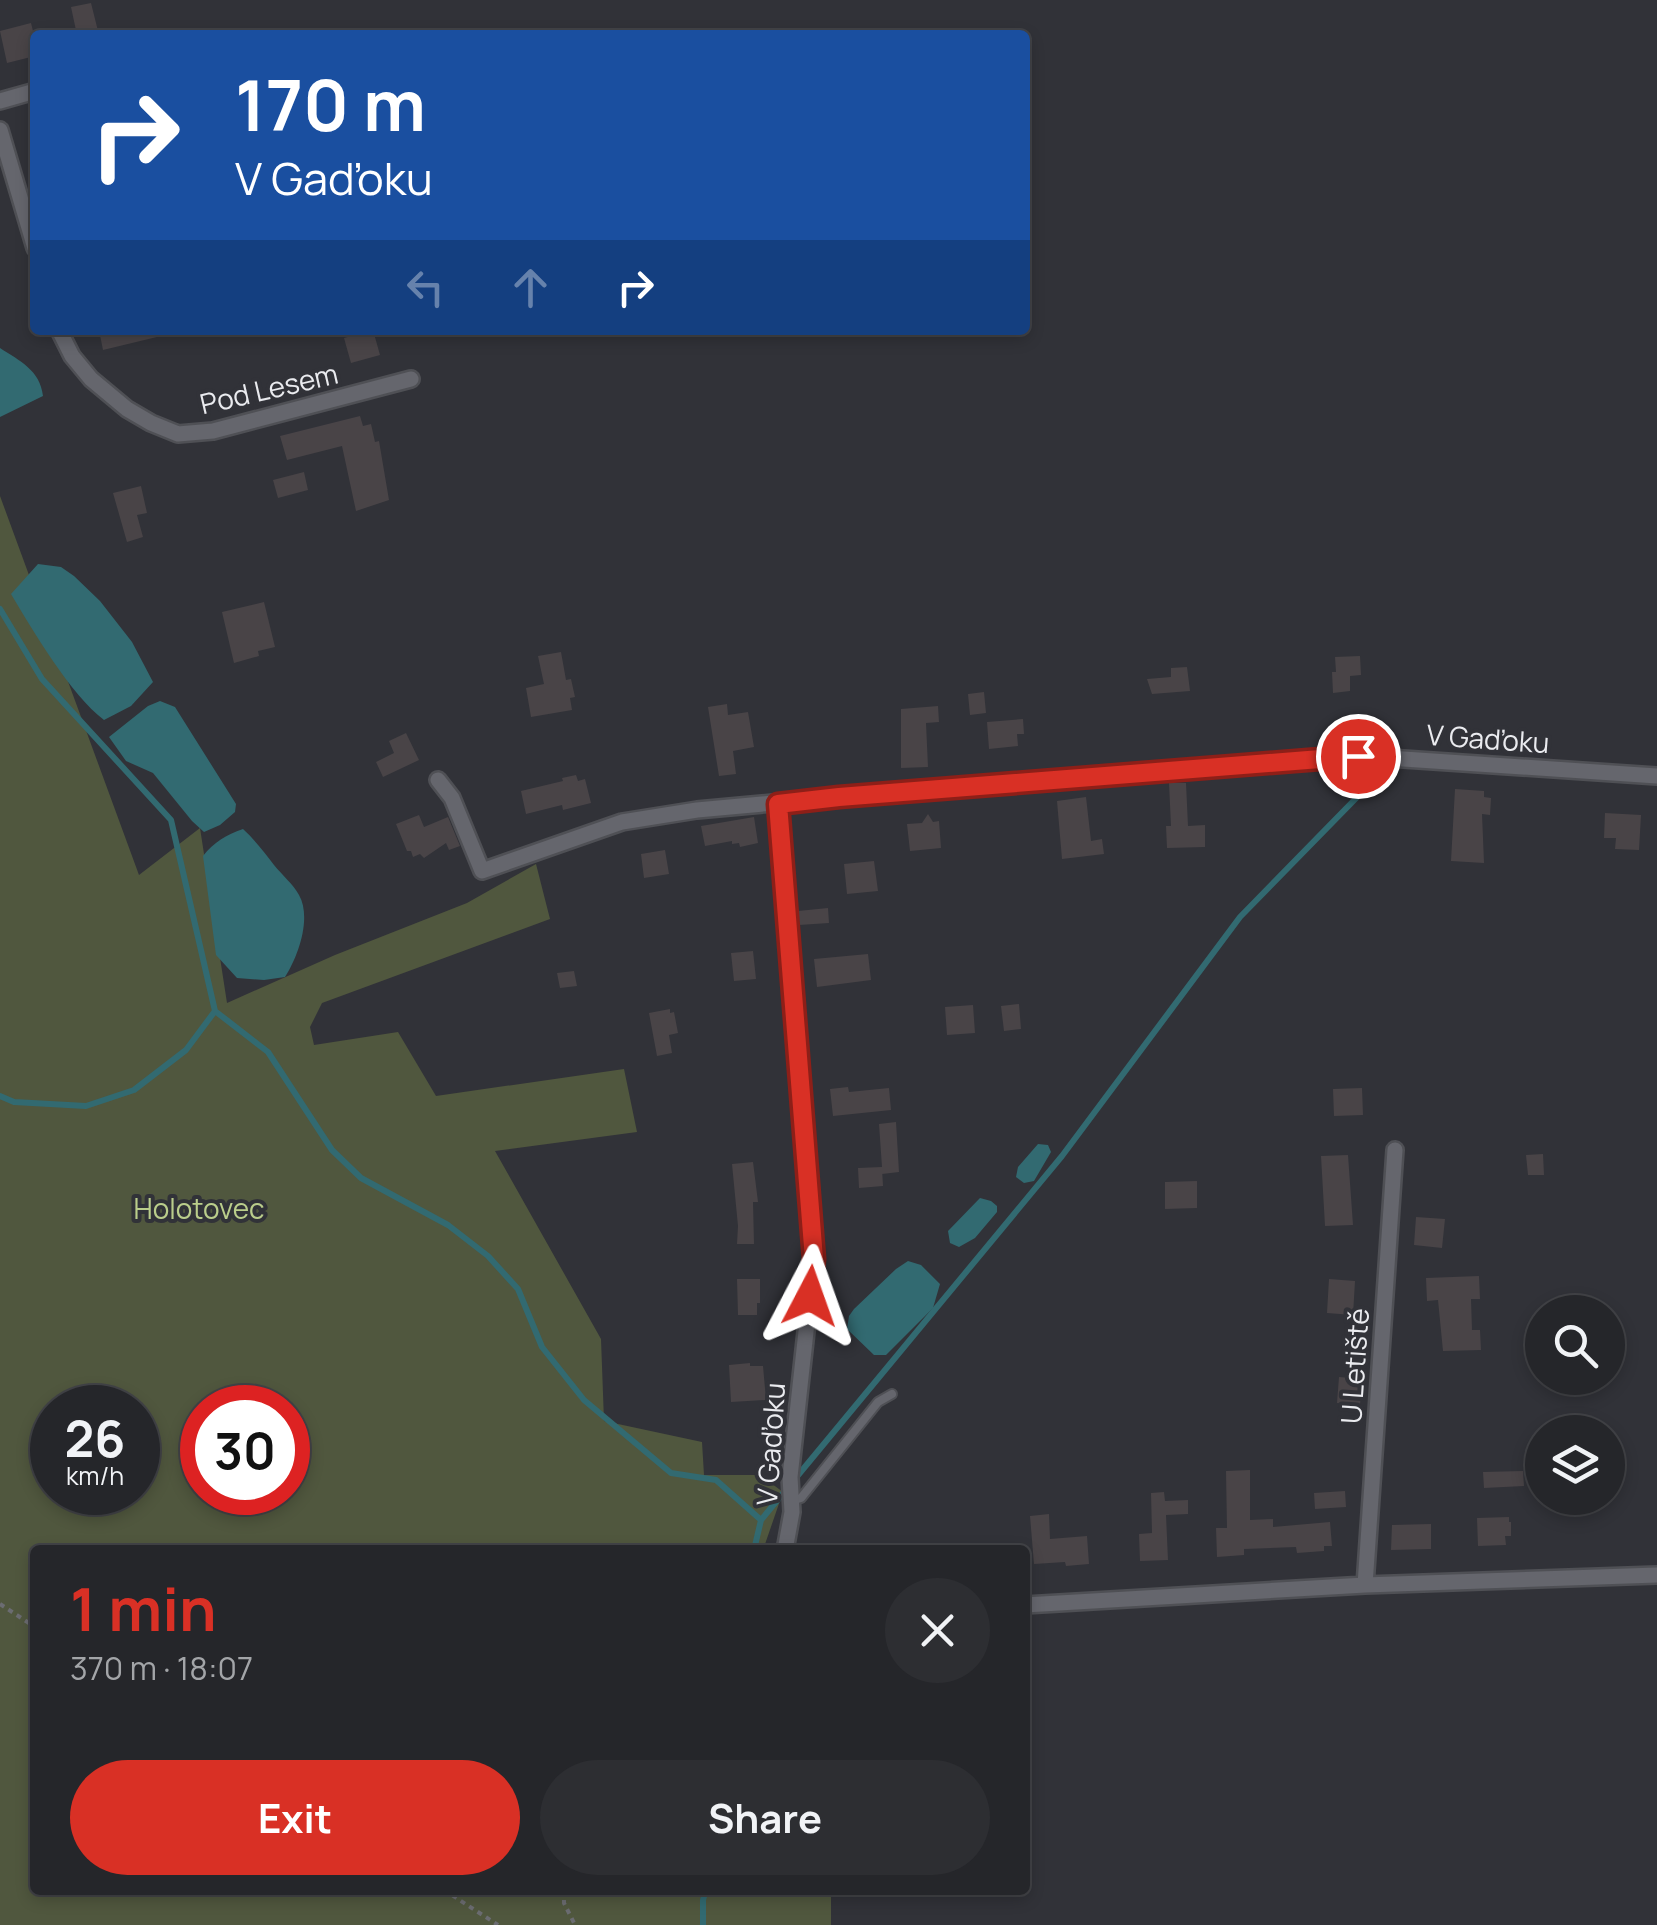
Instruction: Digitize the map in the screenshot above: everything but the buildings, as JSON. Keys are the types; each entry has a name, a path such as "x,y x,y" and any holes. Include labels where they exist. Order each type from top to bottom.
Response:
{"street":[{"path":"0,101 30,93"},
{"path":"0,130 30,231"},
{"name":"Pod Lesem","path":"62,335 91,379 127,408 178,434 213,431 412,379"},
{"name":"V Gaďoku","path":"438,780 452,798 482,871 622,822 697,810 839,797 1358,756 1657,776"},
{"name":"V Gaďoku","path":"778,804 814,1259 786,1545"},
{"name":"U Letiště","path":"1364,1585 1395,1150"},
{"path":"1030,1604 1364,1585 1657,1575"}],"lane":[{"path":"791,1501 801,1498 878,1402 892,1394"}],"path":[{"path":"0,1604 30,1624"},
{"path":"452,1895 498,1925"},
{"path":"564,1895 575,1925"}],"green space":[{"name":"Holotovec","path":"0,496 139,875 200,828 227,1003 467,903 536,864 550,919 322,1003 310,1027 314,1045 398,1032 436,1096 624,1069 637,1132 495,1151 601,1339 604,1421 702,1442 704,1475 760,1475 783,1492 765,1545 30,1545 30,1895 831,1895 831,1925 0,1925"}],"water":[{"path":"0,348 33,373 43,396 0,417"},
{"path":"38,564 61,567 74,576 100,601 132,642 153,682 131,706 104,720 79,695 41,644 11,594"},
{"path":"160,701 175,707 236,804 235,812 204,832 153,773 126,761 109,737"},
{"path":"243,829 294,887 303,904 302,937 285,977 237,978 216,955 203,856 221,840"},
{"path":"1038,1144 1048,1145 1051,1152 1034,1181 1024,1183 1016,1177 1018,1167"},
{"path":"980,1198 991,1201 997,1212 975,1238 959,1247 950,1243 948,1231"},
{"path":"908,1261 921,1265 940,1284 933,1308 886,1355 874,1355 847,1329 849,1316"}],"waterway":[{"path":"0,609 42,679 171,820 215,1011 268,1052 332,1150 361,1178 448,1225 488,1256 518,1289 542,1347 584,1400 671,1473 716,1480 761,1520 755,1545"},
{"path":"761,1520 1062,1156 1240,917 1369,785"},
{"path":"0,1096 14,1102 86,1106 134,1090 186,1050 215,1011"},
{"path":"703,1925 704,1895"}],"route":[{"path":"810,1296 814,1259 778,804 1358,756"}]}
